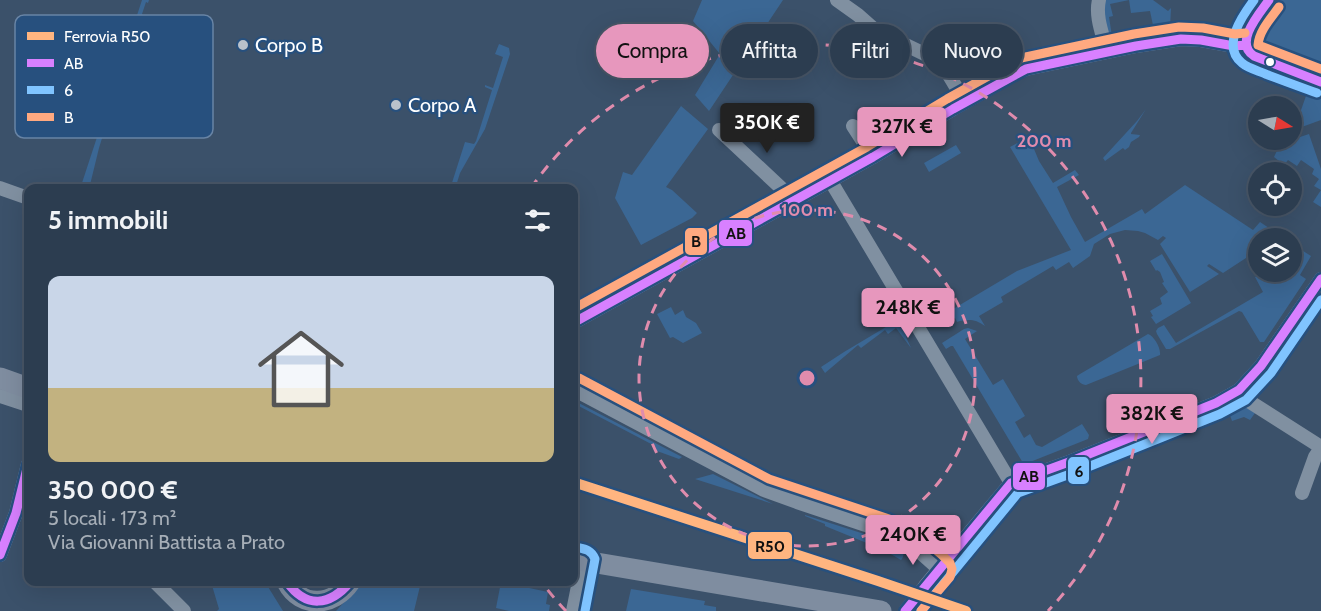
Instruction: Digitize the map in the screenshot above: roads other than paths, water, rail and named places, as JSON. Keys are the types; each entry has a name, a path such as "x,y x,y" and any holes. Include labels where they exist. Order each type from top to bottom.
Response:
{"main road":[{"path":"0,378 24,387"},
{"path":"578,560 881,611"},
{"path":"290,586 296,593 313,601 332,599 347,586"}],"street":[{"path":"837,0 875,30 941,62 966,102"},
{"path":"1099,0 1099,23 1107,52"},
{"path":"1269,0 1248,31 1246,45 1248,51 1253,56 1321,82"},
{"path":"578,320 873,157 1026,69 1181,39 1234,46 1246,45"},
{"path":"853,126 873,157"},
{"path":"719,130 794,200"},
{"path":"830,180 1011,483"},
{"path":"0,188 24,197"},
{"path":"925,586 1011,483 1070,462 1216,402 1239,390 1261,366 1321,279"},
{"path":"1239,390 1247,400 1321,448 1315,457 1302,494"},
{"path":"578,392 764,490 896,535 912,545 940,570"},
{"path":"0,396 24,404"},
{"path":"0,555 22,515 24,498"},
{"path":"159,586 184,611"},
{"path":"573,611 575,586"}],"tunnel":[{"path":"905,611 925,586"}],"rail line":[{"name":"R50","path":"578,484 966,611"}],"place":[{"name":"Corpo B","path":"243,45"},
{"name":"Corpo A","path":"396,105"}]}
